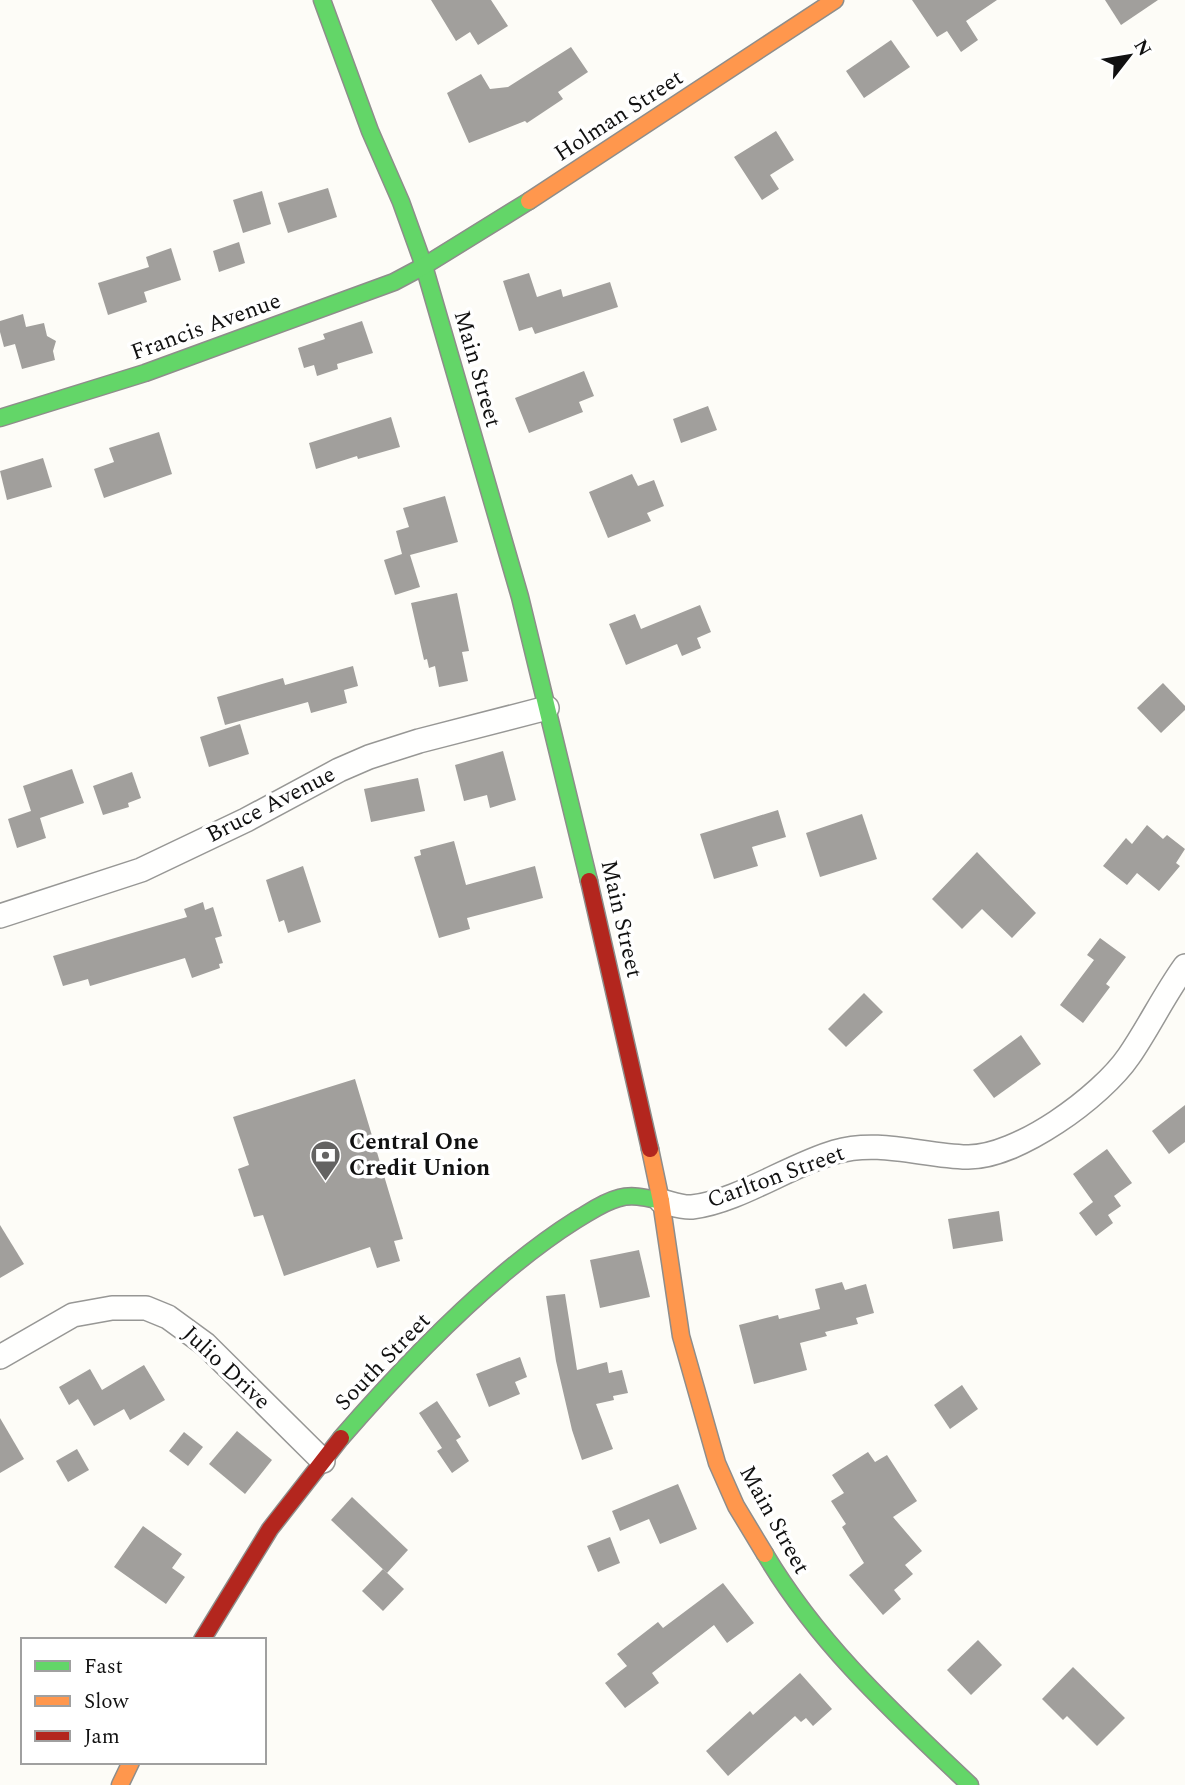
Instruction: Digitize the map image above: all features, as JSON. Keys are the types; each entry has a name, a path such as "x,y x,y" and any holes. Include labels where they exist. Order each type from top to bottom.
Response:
{"main road":[{"name":"Main Street","path":"322,0 424,266 520,597 615,990 661,1201 681,1336 717,1463 736,1506 784,1586 812,1623 866,1686 970,1785"},
{"name":"Holman Street","path":"424,266 622,142 835,0"},
{"name":"Francis Avenue","path":"0,418 145,373 394,282 424,266"},
{"name":"South Street","path":"203,1638 247,1564 282,1514 363,1412 405,1367 545,1240 586,1214 621,1197 639,1196 661,1201"},
{"path":"120,1785 130,1764"}],"street":[{"name":"Bruce Avenue","path":"0,916 141,870 275,805 339,770 376,755 547,708"},
{"name":"Carlton Street","path":"661,1201 689,1207 713,1202 839,1150 870,1147 968,1157 995,1154 1012,1148 1069,1113 1108,1082 1178,993 1185,966"},
{"name":"Julio Drive","path":"0,1357 73,1315 112,1308 146,1308 168,1317 205,1344 323,1461"}],"building":[{"path":"431,0 491,0 508,26 478,45 470,32 456,41"},
{"path":"912,0 997,0 966,21 978,40 961,52 947,31 937,37"},
{"path":"1105,0 1158,0 1121,25"},
{"path":"891,40 910,67 864,98 846,71"},
{"path":"571,47 588,72 558,92 563,99 527,123 525,121 469,143 447,93 481,74 490,89 508,87"},
{"path":"776,131 794,160 770,175 779,189 762,200 734,157"},
{"path":"328,188 337,217 288,233 278,203"},
{"path":"262,191 271,224 243,233 233,200"},
{"path":"239,242 245,263 219,272 213,251"},
{"path":"171,248 181,280 144,292 147,302 108,315 98,283 149,267 146,257"},
{"path":"529,273 537,297 561,289 563,297 610,282 618,307 535,334 532,327 519,331 503,281"},
{"path":"23,314 26,327 44,323 47,336 56,341 53,351 55,360 22,369 15,344 4,347 0,321"},
{"path":"362,321 373,353 337,364 338,369 317,376 314,365 304,368 298,348 325,339 323,334"},
{"path":"584,371 594,396 579,402 583,412 529,433 515,398"},
{"path":"708,406 717,430 681,443 673,419"},
{"path":"391,417 400,447 358,459 357,456 316,469 309,443"},
{"path":"159,432 172,474 104,498 94,469 114,462 109,448"},
{"path":"43,458 52,487 7,500 0,471"},
{"path":"632,474 638,486 654,480 664,506 647,513 651,521 608,538 589,492"},
{"path":"445,496 458,542 410,555 420,587 395,595 384,560 402,554 396,531 409,527 403,508"},
{"path":"457,593 469,651 462,652 468,681 439,687 435,666 429,668 427,659 424,660 411,603"},
{"path":"700,605 711,632 697,638 701,648 682,656 677,644 626,665 609,624 635,614 641,629"},
{"path":"353,666 358,686 344,690 347,703 311,713 308,702 225,725 217,697 283,678 285,685"},
{"path":"1163,683 1185,706 1185,710 1161,733 1137,708"},
{"path":"240,724 249,754 209,767 200,737"},
{"path":"503,751 516,800 490,808 487,795 464,801 455,765"},
{"path":"72,769 84,803 40,818 46,838 17,848 8,819 31,811 23,786"},
{"path":"132,772 141,798 128,803 129,807 103,815 93,786"},
{"path":"418,778 425,811 371,822 364,789"},
{"path":"778,810 786,837 752,847 758,866 714,879 700,834"},
{"path":"862,814 877,859 820,877 806,833"},
{"path":"1147,825 1163,839 1167,835 1185,849 1176,863 1180,866 1159,891 1137,873 1127,885 1103,866 1126,838 1132,844"},
{"path":"454,841 466,885 535,866 543,898 467,918 470,929 439,938 414,857 421,855 420,850"},
{"path":"977,852 1036,913 1012,938 982,909 962,929 932,899"},
{"path":"303,866 321,922 288,933 284,920 279,922 266,880"},
{"path":"203,902 205,910 213,907 222,936 215,938 223,963 219,964 220,968 192,978 185,958 90,986 88,979 63,986 53,956 187,917 184,909"},
{"path":"1100,938 1126,957 1106,984 1110,987 1083,1023 1060,1005 1094,960 1087,955"},
{"path":"864,993 883,1012 846,1047 828,1029"},
{"path":"1021,1035 1041,1064 994,1098 973,1070"},
{"path":"355,1079 403,1239 394,1241 400,1261 377,1268 370,1247 284,1276 263,1215 254,1217 238,1169 249,1165 233,1117"},
{"path":"1185,1105 1185,1142 1169,1154 1152,1131"},
{"path":"1107,1149 1132,1183 1114,1196 1121,1206 1108,1215 1113,1223 1096,1236 1079,1213 1093,1202 1073,1174"},
{"path":"999,1211 1003,1241 953,1249 948,1219"},
{"path":"0,1225 24,1264 0,1278"},
{"path":"639,1250 650,1297 600,1308 590,1260"},
{"path":"842,1282 845,1290 866,1284 874,1313 856,1318 858,1324 825,1332 827,1336 800,1343 807,1370 754,1384 739,1325 778,1315 779,1319 820,1309 815,1289"},
{"path":"565,1294 577,1370 607,1362 609,1373 622,1370 628,1393 596,1404 613,1449 582,1460 556,1361 546,1296"},
{"path":"520,1357 527,1377 515,1382 520,1394 489,1407 476,1374"},
{"path":"144,1365 165,1400 130,1420 124,1409 94,1426 78,1399 69,1405 59,1387 90,1369 102,1390"},
{"path":"962,1385 978,1409 950,1429 934,1405"},
{"path":"437,1401 461,1437 456,1440 469,1461 452,1473 437,1451 442,1448 419,1413"},
{"path":"0,1418 24,1459 0,1473"},
{"path":"237,1431 272,1460 245,1494 209,1464"},
{"path":"184,1432 203,1447 188,1466 169,1451"},
{"path":"77,1449 89,1470 68,1482 56,1461"},
{"path":"868,1452 875,1462 887,1455 917,1501 893,1517 922,1551 905,1565 913,1574 894,1590 901,1599 883,1615 849,1575 864,1563 842,1527 846,1524 831,1501 844,1493 832,1475"},
{"path":"678,1484 697,1529 660,1544 649,1519 620,1531 612,1511"},
{"path":"352,1497 408,1550 387,1573 331,1520"},
{"path":"143,1526 182,1554 172,1568 185,1577 166,1604 114,1567"},
{"path":"610,1537 620,1563 598,1572 587,1546"},
{"path":"383,1569 404,1589 383,1611 362,1591"},
{"path":"723,1583 754,1623 727,1643 714,1625 652,1673 659,1683 625,1708 605,1683 627,1666 617,1654 658,1622 663,1628"},
{"path":"978,1640 1002,1665 971,1695 947,1670"},
{"path":"1073,1667 1125,1718 1097,1746 1067,1716 1063,1720 1042,1699"},
{"path":"800,1673 832,1709 813,1726 806,1718 801,1722 795,1716 728,1776 706,1751 750,1711 753,1715"}],"traffic: fast":[{"path":"322,0 424,266 520,597 589,881"},
{"path":"0,418 145,373 394,282 529,201"},
{"path":"341,1438 451,1321 544,1242 576,1220 613,1200 635,1196 661,1201"},
{"path":"765,1554 809,1618 859,1677 970,1785"}],"traffic: slow":[{"path":"529,201 835,0"},
{"path":"650,1149 661,1201 681,1336 717,1463 736,1506 765,1554"},
{"path":"120,1785 130,1764"}],"traffic: jam":[{"path":"589,881 650,1149"},
{"path":"203,1638 270,1529 341,1438"}],"place":[{"name":"Central One Credit Union","path":"326,1182"}]}
